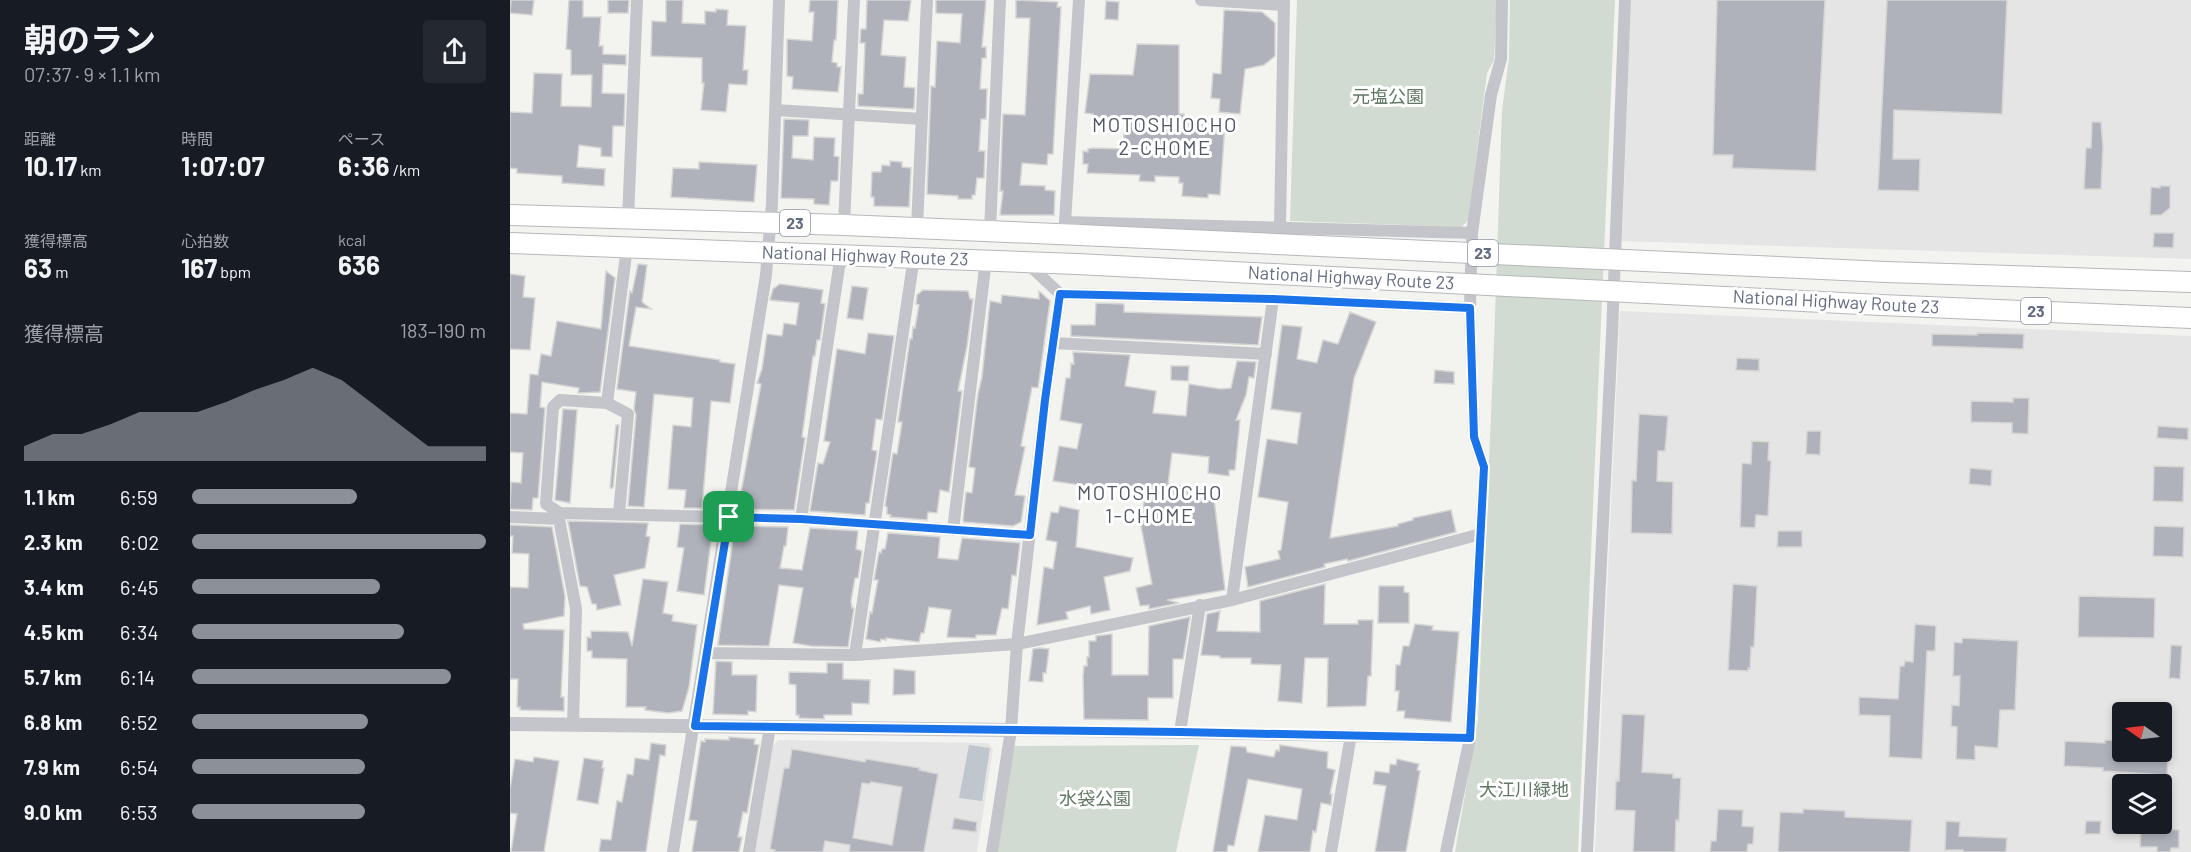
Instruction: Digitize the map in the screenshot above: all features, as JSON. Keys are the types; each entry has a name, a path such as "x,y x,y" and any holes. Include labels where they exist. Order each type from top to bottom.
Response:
{"highway":[{"name":"National Highway Route 23","path":"510,215 990,231 1069,230 1886,272 2191,282"},
{"name":"National Highway Route 23","path":"510,243 1077,264 1881,305 2191,318"}],"street":[{"path":"628,219 637,0"},
{"path":"673,852 729,517 768,252 779,0"},
{"path":"844,225 854,0"},
{"path":"917,228 927,0"},
{"path":"990,231 1000,0"},
{"path":"1079,0 1069,230 1280,227 1472,233"},
{"path":"1201,0 1284,3 1280,227"},
{"path":"1446,852 1470,738 1484,467 1474,437 1470,308 1472,233 1490,101 1501,59 1502,0"},
{"path":"1587,852 1612,334 1625,0"},
{"path":"775,110 922,119"},
{"path":"607,403 627,247"},
{"path":"801,519 841,254"},
{"path":"855,655 914,257"},
{"path":"953,530 986,260"},
{"path":"1027,262 1060,294 1273,299 1470,308"},
{"path":"992,852 1011,730 1017,644 1045,400 1060,294"},
{"path":"1232,600 1273,299"},
{"path":"1053,343 1266,354"},
{"path":"573,725 576,609 559,516 546,504 553,407 560,400 607,403 628,414 619,514"},
{"path":"510,517 619,514 801,519 1030,535"},
{"path":"706,653 855,655 1017,644 1232,600 1481,534"},
{"path":"1180,732 1200,605"},
{"path":"510,724 1470,738"},
{"path":"749,852 770,727"},
{"path":"1330,852 1351,735"}],"shaded area":[{"path":"1631,0 2191,0 2191,259 1622,241"},
{"path":"1620,311 2191,336 2191,852 1595,852"},
{"path":"779,740 988,743 993,749 977,852 755,852 772,746"},
{"path":"969,745 990,748 982,801 959,798"}],"green space":[{"name":"元塩公園","path":"1297,0 1497,0 1494,60 1487,73 1468,220 1462,227 1290,221"},
{"name":"大江川緑地","path":"1510,0 1615,0 1578,852 1455,852 1478,719 1502,110 1509,58"},
{"name":"水袋公園","path":"1199,745 1176,852 995,852 1011,746"}],"building":[{"path":"511,0 534,0 532,15 510,13"},
{"path":"569,0 583,0 583,17 601,17 599,46 603,46 603,54 626,55 626,65 603,64 602,93 625,94 624,126 613,126 612,157 601,156 601,148 579,145 577,167 605,169 604,186 562,183 562,176 517,173 517,169 510,168 510,112 532,113 534,73 562,74 561,106 591,107 592,75 571,75 571,50 566,49"},
{"path":"608,0 629,0 628,13 608,13"},
{"path":"666,0 683,0 682,23 705,24 705,11 716,12 716,9 728,10 727,25 746,26 743,70 748,70 747,85 729,84 726,112 701,110 704,83 702,83 702,58 651,56 652,21 666,22"},
{"path":"810,0 838,0 836,40 834,40 832,62 837,63 837,67 841,67 838,92 792,89 793,77 787,76 787,39 812,41 814,12 809,12"},
{"path":"867,0 911,0 908,21 884,20 881,55 906,57 904,87 915,88 914,109 858,106 858,94 863,94 865,43 860,43 861,29 866,29"},
{"path":"936,0 986,0 982,47 986,47 986,58 982,58 980,89 987,89 986,119 981,119 979,151 985,151 984,178 977,178 975,195 972,195 972,199 927,194 931,86 935,87 937,41 960,43 962,14 936,13"},
{"path":"1016,0 1058,2 1057,7 1061,7 1053,154 1048,154 1047,165 1022,163 1020,185 1045,186 1045,190 1055,191 1054,215 1000,215 1003,191 1000,191 1003,114 1025,115 1030,18 1016,18"},
{"path":"1717,0 1825,0 1816,171 1732,168 1733,155 1713,155"},
{"path":"1887,0 2007,0 2002,114 1894,110 1893,159 1920,159 1919,191 1878,190"},
{"path":"1106,1 1119,2 1118,20 1105,19"},
{"path":"1224,10 1262,12 1275,23 1275,56 1264,65 1245,69 1240,114 1219,112 1220,99 1211,98 1213,73 1221,74"},
{"path":"1137,44 1179,45 1179,114 1184,114 1183,122 1225,125 1220,195 1208,194 1208,198 1182,196 1183,183 1179,183 1179,177 1155,176 1155,182 1139,181 1140,175 1087,173 1088,164 1083,164 1083,151 1088,152 1088,149 1094,148 1123,149 1125,119 1093,117 1093,114 1085,113 1090,74 1133,75"},
{"path":"784,119 809,120 808,136 793,136 792,158 813,160 814,137 835,138 834,156 839,157 838,181 831,181 829,205 814,204 814,199 781,198"},
{"path":"2092,122 2101,122 2103,147 2101,189 2084,189 2086,148 2091,148"},
{"path":"890,161 902,162 902,167 911,168 909,207 874,206 874,197 871,197 872,172 881,172 882,165 890,166"},
{"path":"699,162 757,165 754,202 671,197 673,168 699,169"},
{"path":"2160,186 2170,186 2170,208 2161,215 2150,215 2151,187 2160,188"},
{"path":"2154,233 2174,233 2173,248 2153,247"},
{"path":"638,264 647,265 642,302 651,309 636,307 629,346 735,364 730,403 711,401 702,508 684,508 686,490 668,489 673,425 691,427 693,398 654,394 644,507 628,506 636,392 617,389 630,291 632,293"},
{"path":"606,271 615,278 600,392 578,393 579,388 542,382 540,407 545,408 538,498 533,498 532,510 510,509 511,482 521,483 523,453 510,452 510,413 527,414 530,374 538,375 541,354 551,356 557,321 601,329"},
{"path":"510,274 525,276 523,297 535,298 530,350 510,349"},
{"path":"780,284 823,290 821,303 825,304 820,340 817,340 815,356 813,356 802,437 805,438 794,510 738,509 761,384 757,383 762,369 767,334 782,336 784,323 796,325 799,303 770,300 773,289"},
{"path":"852,286 868,288 863,320 847,318"},
{"path":"923,290 968,291 970,299 973,299 958,391 962,391 949,492 940,490 937,513 928,512 927,520 890,517 885,506 893,453 897,454 902,422 898,422 910,339 912,339 913,327 915,328 919,305 916,304 917,295"},
{"path":"1039,291 1050,301 1038,388 1032,387 1021,446 1025,447 1015,495 1025,496 1021,522 1013,526 964,522 966,492 972,493 975,468 969,467 990,301 1001,303 1002,295 1039,299"},
{"path":"1096,303 1124,304 1124,312 1262,317 1258,345 1071,336 1071,325 1095,325"},
{"path":"1350,312 1376,322 1354,378 1330,538 1398,526 1413,518 1451,510 1456,532 1348,561 1347,559 1324,564 1325,567 1248,587 1245,567 1280,559 1278,551 1281,550 1288,502 1258,497 1267,439 1297,444 1301,413 1271,409 1282,325 1302,327 1297,359 1317,363 1323,340 1338,344"},
{"path":"868,333 894,336 882,420 876,419 872,450 877,451 869,503 866,503 865,515 810,511 818,463 823,464 830,442 824,441 837,349 865,354"},
{"path":"1977,333 2024,334 2023,349 1932,346 1932,334 1977,335"},
{"path":"1073,352 1130,355 1125,386 1156,391 1153,413 1186,416 1189,384 1221,389 1231,388 1237,361 1256,362 1254,378 1249,377 1246,395 1236,420 1240,420 1235,470 1229,470 1229,476 1208,473 1209,457 1172,453 1168,484 1203,489 1201,497 1214,499 1225,590 1167,600 1179,603 1149,609 1149,605 1140,606 1136,588 1152,584 1141,526 1145,493 1053,481 1059,446 1077,449 1082,424 1060,420 1066,378 1070,378 1071,363 1074,364"},
{"path":"1737,358 1759,359 1759,371 1736,370"},
{"path":"1171,366 1189,366 1188,381 1171,380"},
{"path":"1435,370 1454,372 1454,384 1434,383"},
{"path":"2013,398 2029,398 2028,434 2012,433 2012,423 1971,422 1971,401 2013,402"},
{"path":"563,409 577,410 570,503 555,500"},
{"path":"1639,414 1668,416 1665,451 1658,451 1657,481 1673,482 1672,534 1631,533 1632,480 1636,481"},
{"path":"616,425 619,425 613,488 610,488"},
{"path":"2158,426 2188,428 2188,440 2157,438"},
{"path":"1807,431 1821,431 1820,455 1806,454"},
{"path":"1752,441 1769,442 1768,460 1771,461 1768,516 1756,515 1755,528 1740,527 1742,463 1751,464"},
{"path":"2154,466 2184,467 2183,502 2153,501"},
{"path":"1970,468 1992,470 1991,486 1969,484"},
{"path":"1060,506 1079,510 1076,547 1133,558 1130,571 1104,577 1110,610 1091,614 1090,606 1066,612 1068,619 1037,625 1044,567 1053,569 1057,542 1046,540 1051,512 1058,513"},
{"path":"568,521 648,523 646,536 650,537 645,568 614,575 621,605 597,610 596,604 592,604 587,587 580,586"},
{"path":"680,524 713,525 704,595 677,591 684,548 677,547"},
{"path":"510,525 552,527 565,596 564,616 523,624 524,629 564,630 561,697 564,697 564,711 520,710 520,707 517,707 518,679 510,679 510,587 528,588 529,554 512,553 513,536 510,536"},
{"path":"735,526 788,527 780,568 802,570 810,528 858,531 856,549 862,551 858,578 855,578 851,601 852,608 854,608 848,647 793,643 803,588 779,585 769,646 718,645"},
{"path":"2154,526 2184,527 2183,557 2153,556"},
{"path":"1778,531 1802,531 1802,547 1777,547"},
{"path":"888,533 940,537 938,558 958,560 962,538 1020,543 1016,576 1012,575 1008,609 1002,608 996,635 976,635 976,638 947,637 951,610 929,607 924,633 921,633 919,642 886,638 886,640 881,639 880,642 866,639 878,580 874,580 879,552 885,549"},
{"path":"643,579 668,582 663,613 673,615 672,621 697,625 689,687 682,711 668,713 645,710 646,707 626,707 627,659 592,658 592,651 587,651 587,637 591,638 591,631 628,632 632,646"},
{"path":"1325,584 1324,624 1358,624 1358,620 1373,620 1371,676 1368,676 1366,706 1327,707 1328,658 1305,658 1302,703 1278,701 1281,665 1251,664 1251,658 1220,658 1220,656 1201,655 1207,614 1220,611 1217,631 1260,632 1260,601"},
{"path":"1733,584 1757,586 1754,647 1751,647 1748,671 1728,670"},
{"path":"1379,586 1404,586 1404,592 1409,593 1409,623 1378,623"},
{"path":"2079,596 2155,598 2154,638 2078,637"},
{"path":"1190,617 1183,659 1173,659 1173,698 1148,698 1148,720 1084,719 1083,676 1084,666 1087,666 1087,657 1089,657 1089,641 1096,641 1096,636 1112,634 1112,675 1148,675 1149,626"},
{"path":"1415,624 1433,626 1432,630 1459,632 1451,722 1404,718 1405,711 1397,711 1399,691 1395,691 1396,665 1400,665 1403,646 1409,646"},
{"path":"1915,624 1936,626 1935,651 1927,651 1922,759 1889,757 1890,716 1859,715 1859,697 1898,699 1900,666 1904,666 1905,661 1913,662"},
{"path":"1962,638 2018,641 2015,710 2000,710 1998,748 1975,746 1975,760 1956,759 1957,727 1951,726 1952,705 1959,706 1960,676 1953,676 1954,642 1962,643"},
{"path":"2171,645 2182,646 2180,679 2169,678"},
{"path":"1033,649 1049,649 1043,682 1029,681"},
{"path":"716,661 732,662 732,675 757,675 756,712 748,711 748,715 713,714"},
{"path":"827,663 843,663 843,679 870,680 869,704 852,703 852,715 824,715 824,719 799,718 799,715 796,715 796,685 789,684 789,672 827,673"},
{"path":"894,669 915,671 915,694 893,695"},
{"path":"1622,714 1645,715 1642,772 1673,774 1673,778 1681,778 1675,852 1633,852 1635,811 1615,810 1616,780 1619,781"},
{"path":"729,737 755,739 754,744 759,745 747,813 743,812 738,837 742,837 739,852 692,852 697,821 689,820 701,741 705,742 705,739 729,740"},
{"path":"2105,740 2112,740 2112,762 2168,762 2167,774 2103,771 2103,768 2064,766 2065,741 2105,743"},
{"path":"651,743 666,745 665,756 660,755 646,852 599,852 601,839 611,840 617,801 622,802 627,774 633,775 635,758 649,760"},
{"path":"1280,745 1328,752 1327,768 1335,770 1330,794 1332,794 1331,805 1321,803 1310,852 1258,852 1265,815 1297,820 1302,789 1248,779 1234,846 1228,845 1227,852 1213,852 1231,746 1246,747 1247,752 1274,757"},
{"path":"792,749 865,762 866,759 920,768 919,770 938,774 924,852 849,852 850,845 825,841 823,852 774,852 775,850 770,849 784,768 789,768","holes":["871,782 902,787 892,845 853,838 862,783 870,784"]},
{"path":"534,757 559,761 544,852 511,852 517,814 510,813 510,789 515,759 533,762"},
{"path":"584,758 603,761 602,768 604,768 598,804 577,800"},
{"path":"1397,759 1419,764 1417,770 1420,771 1406,852 1375,852 1386,786 1373,784 1375,771 1389,773 1390,764 1396,765"},
{"path":"1718,809 1743,810 1742,826 1754,827 1753,844 1748,844 1747,852 1710,852 1711,841 1716,841"},
{"path":"1803,809 1845,811 1845,817 1912,820 1910,852 1778,852 1780,812 1803,813"},
{"path":"954,818 977,822 976,832 952,829"},
{"path":"1946,821 1960,822 1959,836 2007,838 2006,852 1945,850"},
{"path":"2086,821 2101,821 2100,834 2085,834"},
{"path":"2172,830 2179,830 2179,848 2171,848 2170,852 2157,852 2157,847 2140,847 2141,834 2172,834"}],"district":[{"name":"MOTOSHIOCHO 2-CHOME","path":"1165,136"},
{"name":"MOTOSHIOCHO 1-CHOME","path":"1150,504"}],"route":[{"path":"1060,294 1273,299 1470,308 1474,437 1484,467 1470,738 695,726 729,517 801,519 1030,535 1060,294"}]}
